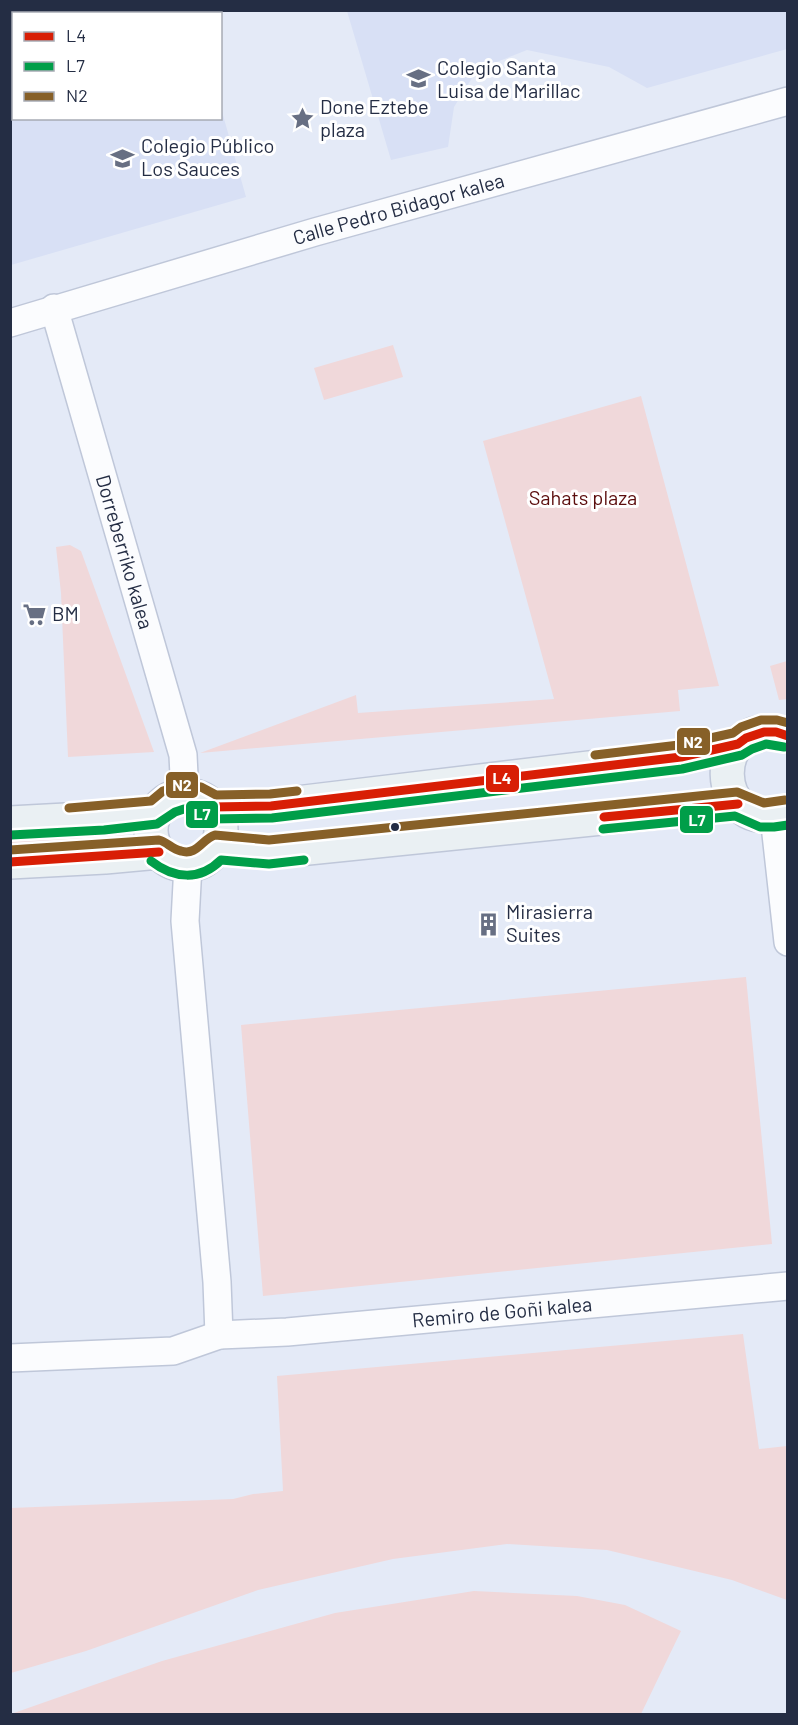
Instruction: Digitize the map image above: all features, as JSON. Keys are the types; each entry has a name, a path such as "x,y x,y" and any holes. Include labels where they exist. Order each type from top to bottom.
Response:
{"main road":[{"path":"781,814 761,816 738,804 730,793 726,780 726,767 730,755 746,738 764,732 776,732 788,736"},
{"path":"198,801 221,826 220,837 209,856 188,865 177,864 166,859 159,852 153,843 151,832 156,812 164,803 174,798 271,806 681,757 738,744"},
{"path":"216,847 269,852 738,804"},
{"path":"10,823 103,818 156,812"},
{"path":"10,862 159,852"}],"street":[{"name":"Calle Pedro Bidagor kalea","path":"10,323 315,232 788,101"},
{"name":"Dorreberriko kalea","path":"54,308 198,801"},
{"path":"781,814 788,942"},
{"path":"188,865 185,921 217,1282 219,1335"},
{"name":"Remiro de Goñi kalea","path":"10,1358 173,1351 219,1335 287,1332 788,1286"}],"shaded area":[{"name":"Colegio Público Los Sauces","path":"11,10 135,10 136,12 12,12 12,120 222,120 222,112 246,197 11,265"},
{"name":"Colegio Santa Luisa de Marillac","path":"347,11 787,11 787,49 647,88 609,67 527,50 477,70 454,107 448,147 391,160"}],"green space":[{"path":"393,345 403,377 324,400 314,368"},
{"name":"Sahats plaza","path":"641,396 719,686 678,690 680,711 200,753 356,695 358,713 554,699 483,441"},
{"path":"70,545 81,551 154,752 68,757 61,593 56,547"},
{"path":"787,661 787,699 779,700 770,666"},
{"path":"126,829 124,838 11,844 10,835"},
{"path":"746,977 772,1244 263,1296 241,1025"},
{"path":"743,1334 759,1449 787,1446 787,1600 732,1580 607,1550 507,1544 393,1559 258,1590 86,1651 11,1673 11,1508 233,1499 283,1491 277,1376"},
{"path":"474,1591 577,1596 625,1605 681,1631 641,1714 11,1714 162,1661 335,1613"}],"transit line":[{"name":"N2","path":"595,755 679,745 733,733 741,727 761,720 788,723"},
{"name":"L4","path":"212,807 271,806 681,757 738,744 746,738 764,732 776,732 788,736"},
{"name":"L7","path":"11,835 104,830 157,824 184,809 194,810 211,819 272,818 682,769 742,755 766,744 784,747"},
{"name":"N2","path":"69,808 151,801 163,791 182,785 201,787 216,795 297,791"},
{"name":"N2","path":"10,850 159,840 187,852 215,835 269,840 737,792 764,803 785,800"},
{"name":"L4","path":"604,817 738,804"},
{"name":"L7","path":"603,829 735,816 760,827 788,825"},
{"name":"L4","path":"10,862 159,852"},
{"name":"L7","path":"151,861 169,871 187,875 204,872 221,860 269,864 304,860"}],"place":[{"name":"Colegio Santa Luisa de Marillac","path":"419,79"},
{"name":"Done Eztebe plaza","path":"302,119"},
{"name":"Colegio Público Los Sauces","path":"123,158"},
{"name":"BM","path":"34,614"},
{"name":"Mirasierra Suites","path":"488,924"}]}
